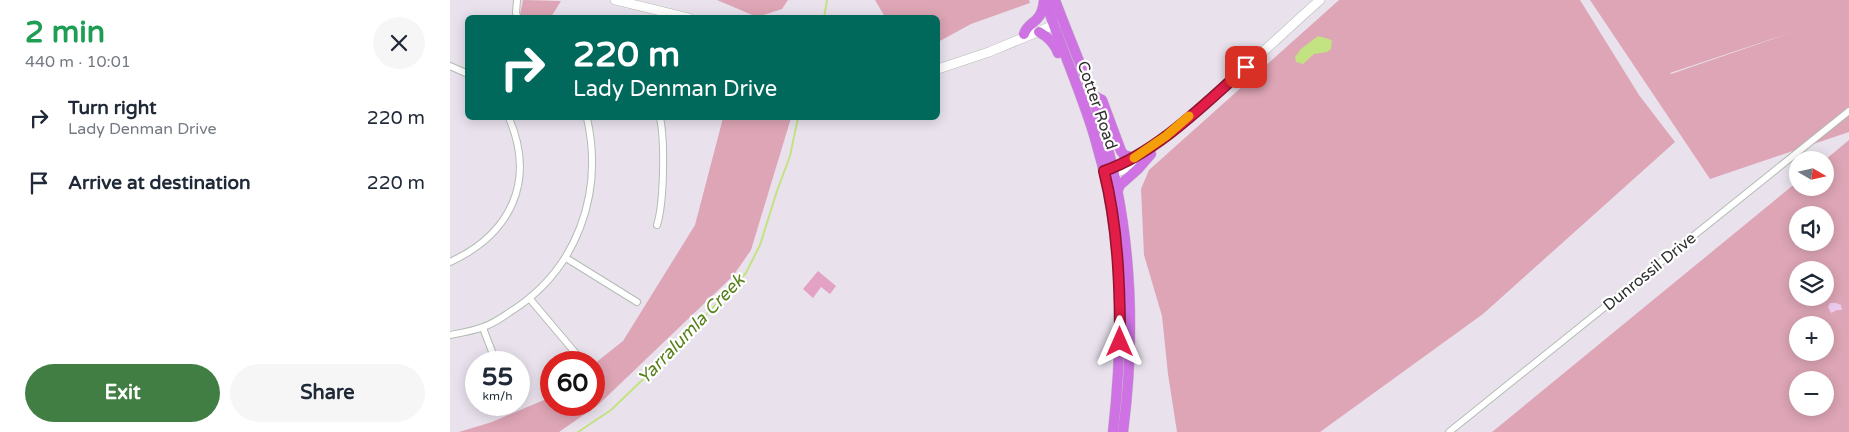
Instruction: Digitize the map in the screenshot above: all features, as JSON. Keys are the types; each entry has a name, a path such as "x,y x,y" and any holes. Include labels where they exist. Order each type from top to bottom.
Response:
{"main road":[{"name":"Cotter Road","path":"1044,0 1058,21 1092,95 1109,172 1120,280 1120,361 1113,432"},
{"path":"1020,37 1025,29 1039,18 1042,13 1044,0"},
{"name":"Cotter Road","path":"1056,0 1058,21 1082,101 1094,137 1118,190 1128,257 1131,321 1130,369 1123,432"},
{"path":"1039,32 1054,44 1072,91 1082,101"},
{"path":"1092,95 1102,100 1120,151 1124,155 1134,158"},
{"path":"1118,190 1120,185 1151,154"}],"street":[{"path":"517,0 517,15"},
{"path":"615,0 672,15"},
{"path":"1109,172 1134,158 1166,136 1320,0"},
{"path":"1020,37 1039,32 1058,21"},
{"path":"940,68 989,52 1058,21"},
{"path":"450,66 465,73"},
{"name":"Dunrossil Drive","path":"1449,432 1849,111"},
{"path":"450,262 467,254 485,241 501,224 513,202 520,175 520,155 510,120"},
{"path":"450,336 483,328 530,299 554,275 566,258 588,204 592,179 591,141 587,120"},
{"path":"657,225 660,212 663,160 663,130 660,120"},
{"path":"1109,172 1131,167 1151,154 1166,136"},
{"path":"566,258 637,302"},
{"path":"530,299 574,351"},
{"path":"483,328 492,351"}],"shaded area":[{"path":"523,0 561,1 552,15 520,15"},
{"path":"717,0 788,0 782,9 763,15 752,15"},
{"path":"875,0 1029,0 1030,3 971,24 940,41 940,15 884,15"},
{"path":"1339,0 1580,0 1639,95 1675,142 1483,314 1320,432 1177,432 1162,316 1144,255 1141,189 1149,170"},
{"path":"1590,0 1849,0 1849,132 1710,179","holes":["1793,32 1671,74 1670,73"]},
{"path":"1318,36 1332,41 1331,49 1327,52 1314,54 1303,64 1296,62 1295,57 1301,49"},
{"path":"722,120 790,120 751,250 733,276 605,398 605,355 623,341 695,225"},
{"path":"1849,140 1849,432 1492,432 1789,189 1789,196 1834,196 1834,152"},
{"path":"818,271 836,286 830,294 821,287 813,298 803,289"},
{"path":"540,402 540,416 582,416 559,432 459,432 506,416 530,416 530,406"}],"sand":[{"path":"1834,303 1836,303 1841,305 1842,310 1831,313 1828,307 1834,306"}],"waterway":[{"name":"Yarralumla Creek","path":"824,15 827,0"},
{"name":"Yarralumla Creek","path":"578,432 611,410 658,365 746,273 760,245 790,156 798,120"}],"slow traffic":[{"path":"1134,158 1166,136 1189,116"}],"route":[{"path":"1120,342 1121,315 1117,243 1104,171 1134,158 1166,136 1246,67"}]}
